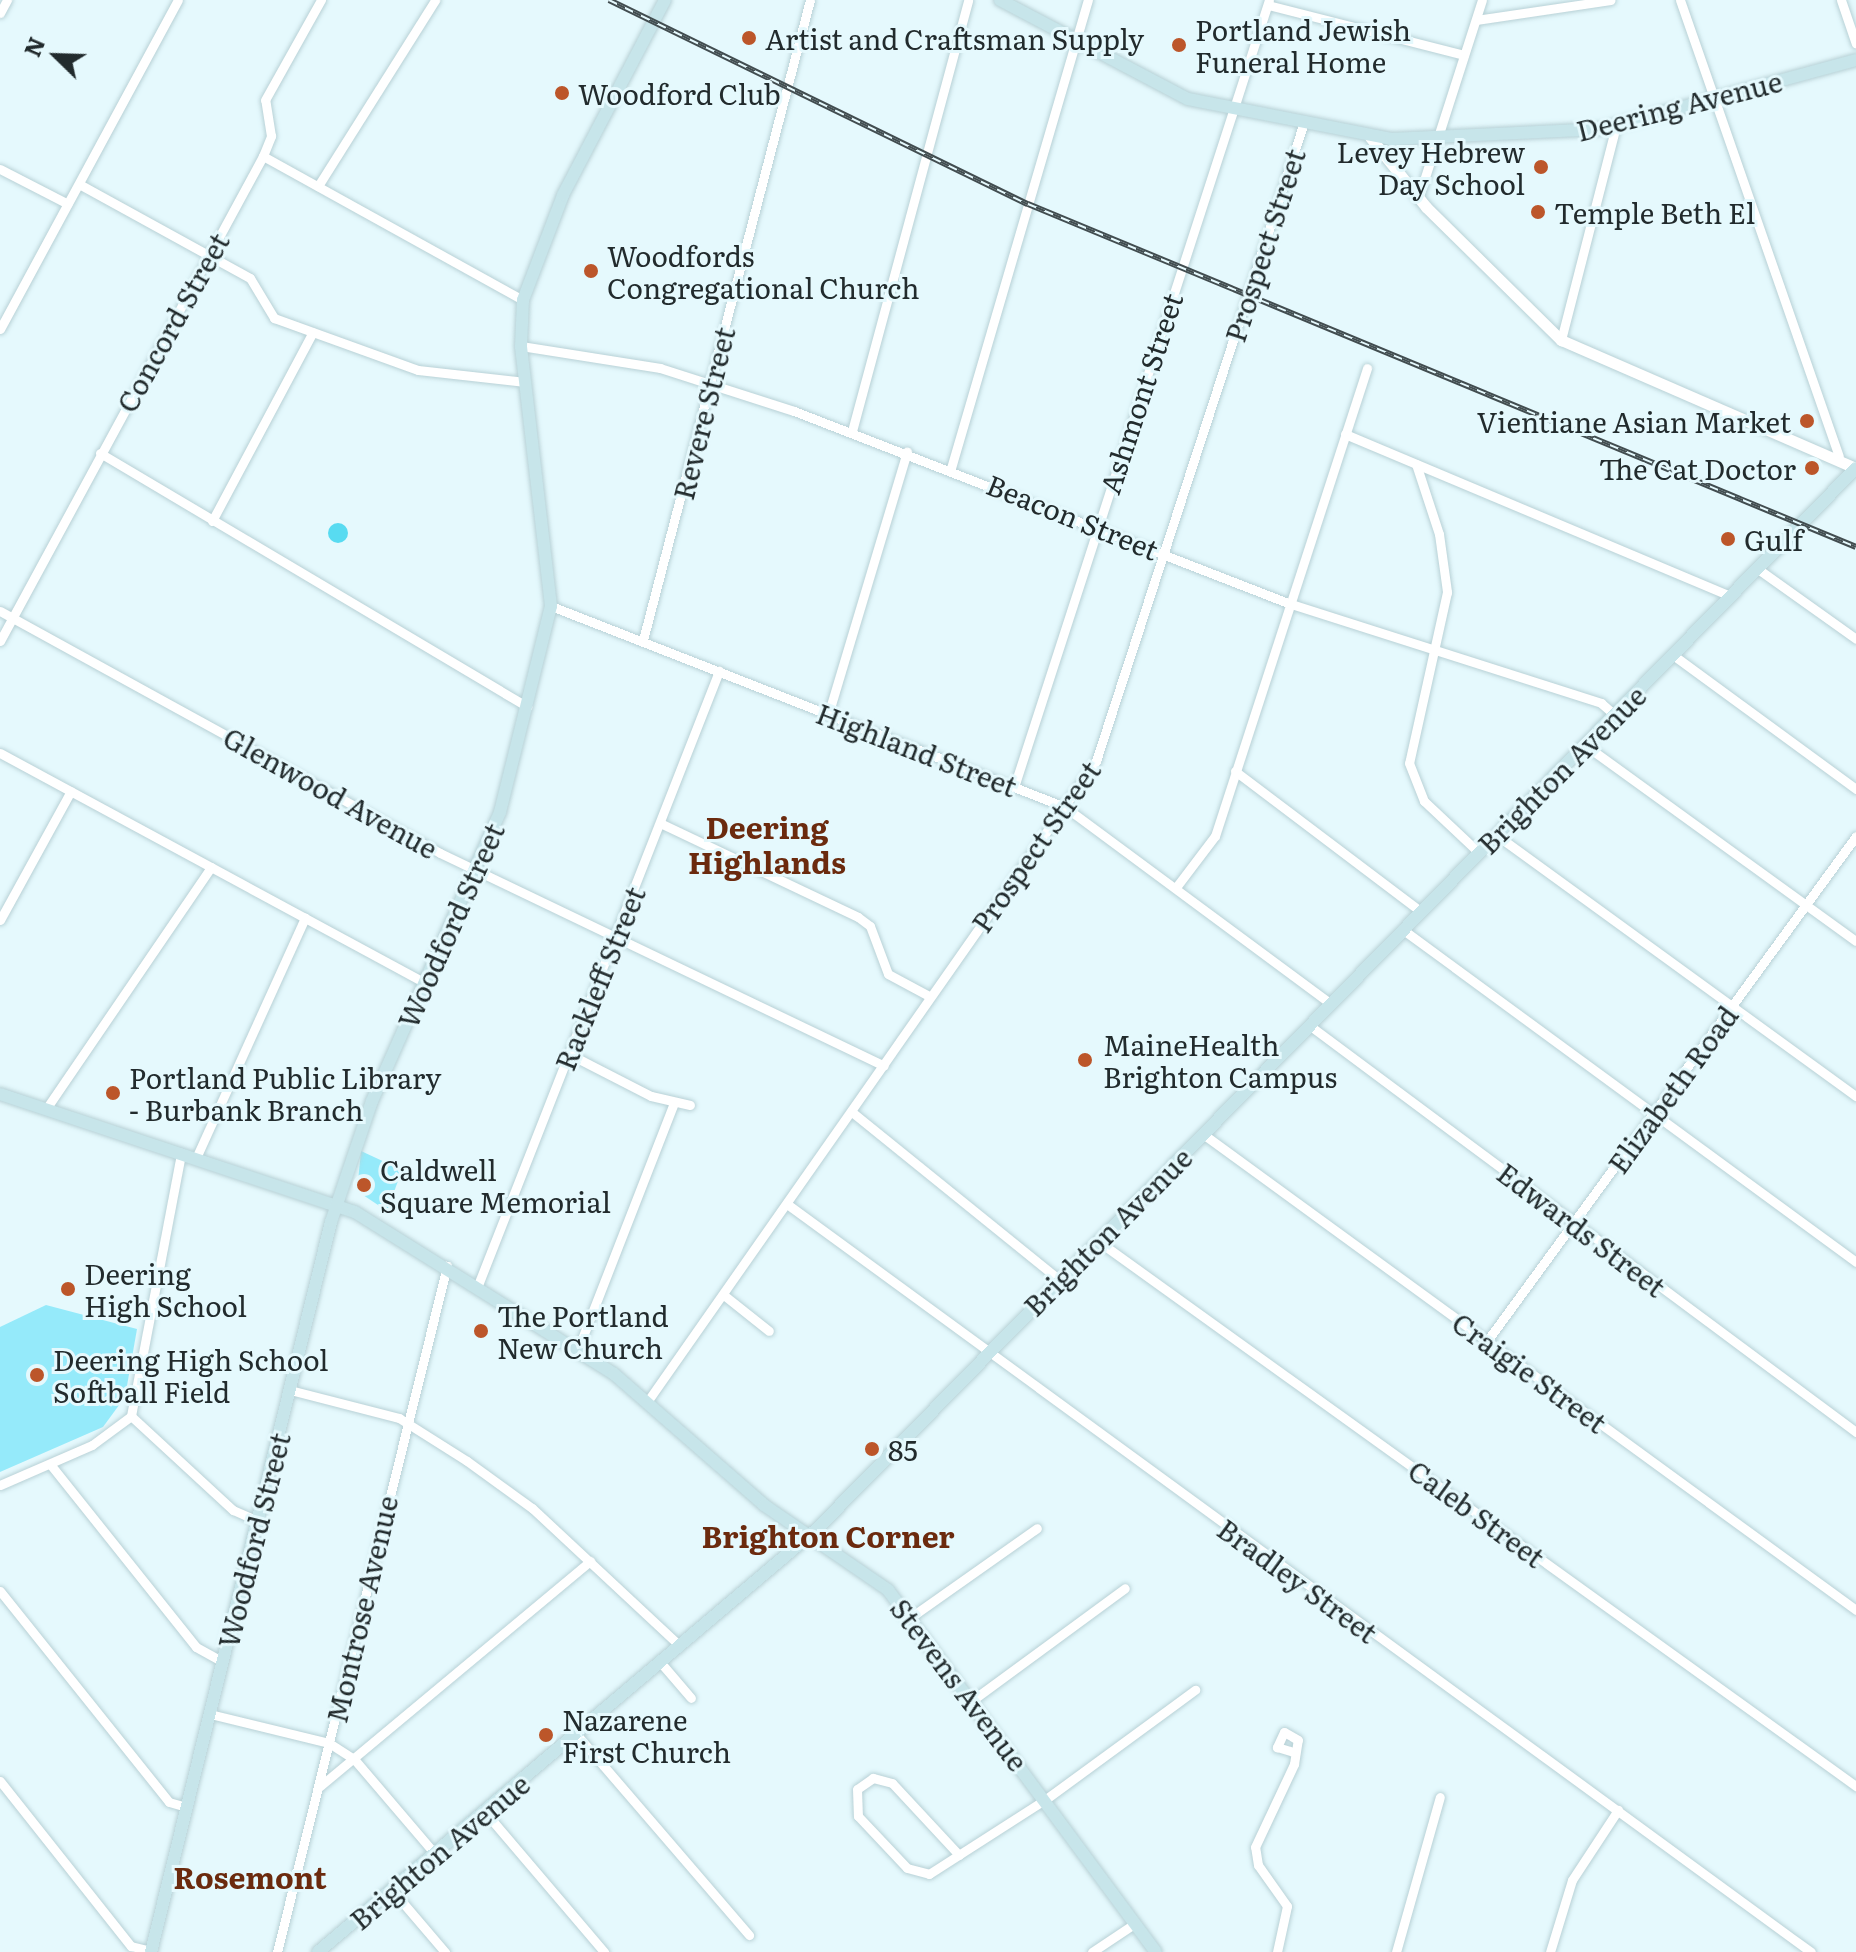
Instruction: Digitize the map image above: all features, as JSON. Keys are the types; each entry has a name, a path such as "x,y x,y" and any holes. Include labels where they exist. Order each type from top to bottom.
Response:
{"main road":[{"name":"Woodford Street","path":"151,1952 336,1205 372,1101 500,812 551,606 521,346 523,300 563,195 665,0"},
{"name":"Deering Avenue","path":"1000,0 1188,99 1233,111 1370,137 1438,139 1616,126 1856,60"},
{"name":"Brighton Avenue","path":"318,1952 808,1538 1477,851 1615,715 1856,468"},
{"name":"Stevens Avenue","path":"0,1094 336,1205 447,1266 578,1349 647,1402 808,1538 888,1590 974,1699 1156,1952"}],"street":[{"path":"0,13 7,0"},
{"path":"0,329 178,0"},
{"name":"Concord Street","path":"0,641 263,156 271,136 265,100 321,0"},
{"path":"318,186 435,0"},
{"name":"Revere Street","path":"643,640 810,0"},
{"path":"852,431 968,0"},
{"path":"951,468 1088,0"},
{"path":"1418,199 1482,0"},
{"path":"1476,20 1611,0"},
{"path":"1680,0 1839,456"},
{"path":"1841,0 1856,44"},
{"path":"1268,3 1464,55"},
{"name":"Ashmont Street","path":"1014,787 1096,524 1268,3"},
{"name":"Prospect Street","path":"647,1402 725,1296 929,996 1065,807 1102,750 1303,125"},
{"path":"1561,340 1616,126"},
{"path":"1370,137 1418,199 1561,340 1839,456 1856,468"},
{"path":"263,156 523,300"},
{"path":"0,169 68,204"},
{"path":"79,184 250,278 265,313 447,377 525,382"},
{"path":"212,521 313,332"},
{"name":"Beacon Street","path":"521,346 711,383 951,468 1288,603 1601,703 1615,715"},
{"path":"1177,886 1215,836 1288,603 1367,368"},
{"path":"1345,434 1731,596"},
{"path":"828,715 907,452"},
{"path":"100,453 527,707"},
{"path":"1416,464 1447,573 1435,648 1409,744 1413,782 1439,818 1477,851"},
{"path":"1758,569 1856,639"},
{"name":"Highland Street","path":"551,606 1065,807 1177,886 1330,1003"},
{"name":"Glenwood Avenue","path":"0,611 476,869 884,1066"},
{"path":"1673,655 1856,789"},
{"name":"Rackleff Street","path":"478,1285 719,671"},
{"path":"1585,745 1856,941"},
{"path":"0,753 425,983"},
{"path":"1235,771 1420,911"},
{"path":"0,920 71,791"},
{"path":"660,823 858,917 870,926 888,974 929,996"},
{"path":"1495,834 1856,1096"},
{"name":"Elizabeth Road","path":"1487,1341 1856,836"},
{"path":"46,1109 211,867"},
{"path":"196,1158 305,918"},
{"path":"1402,929 1856,1262"},
{"name":"Edwards Street","path":"1309,1025 1856,1432"},
{"path":"569,1054 673,1105 690,1105"},
{"path":"578,1349 673,1105"},
{"path":"852,1112 1058,1279"},
{"name":"Craigie Street","path":"1203,1134 1856,1610"},
{"path":"0,1485 108,1436 131,1416 181,1153"},
{"name":"Bradley Street","path":"787,1204 985,1355 1811,1952"},
{"name":"Caleb Street","path":"1098,1241 1856,1786"},
{"name":"Montrose Avenue","path":"277,1952 447,1266"},
{"path":"725,1296 769,1331"},
{"path":"290,1390 407,1422 503,1486 590,1561 680,1646"},
{"path":"131,1416 233,1510 258,1521"},
{"path":"50,1464 196,1647 223,1662"},
{"path":"911,1617 1037,1528"},
{"path":"319,1787 590,1561"},
{"path":"974,1699 1125,1588"},
{"path":"0,1591 169,1802 186,1807"},
{"path":"661,1663 691,1698"},
{"path":"959,1855 889,1780 869,1779 857,1789 858,1816 910,1871 933,1873 1046,1799 1195,1690"},
{"path":"210,1714 329,1743 354,1759 435,1854"},
{"path":"577,1735 749,1935"},
{"path":"1277,1952 1287,1906 1258,1865 1255,1847 1293,1766 1293,1752"},
{"path":"0,1781 131,1946 151,1952"},
{"path":"1396,1952 1440,1797"},
{"path":"1550,1952 1572,1880 1618,1810"},
{"path":"485,1812 604,1952"},
{"path":"392,1890 445,1952"},
{"path":"1092,1952 1134,1924"}],"shaded area":[{"path":"338,523 345,526 348,533 345,540 338,543 331,540 328,533 331,526"},
{"path":"361,1151 402,1170 387,1211 357,1191"},
{"path":"46,1305 137,1329 125,1397 103,1427 0,1472 0,1327"}],"railway":[{"path":"609,0 1028,204 1856,547"}],"place":[{"name":"Artist and Craftsman Supply","path":"749,38"},
{"name":"Portland Jewish Funeral Home","path":"1179,45"},
{"name":"Woodford Club","path":"562,93"},
{"name":"Levey Hebrew Day School","path":"1541,167"},
{"name":"Temple Beth El","path":"1538,212"},
{"name":"Woodfords Congregational Church","path":"591,271"},
{"name":"Vientiane Asian Market","path":"1807,421"},
{"name":"The Cat Doctor","path":"1812,468"},
{"name":"Gulf","path":"1728,539"},
{"name":"MaineHealth Brighton Campus","path":"1085,1060"},
{"name":"Portland Public Library - Burbank Branch","path":"113,1093"},
{"name":"Caldwell Square Memorial","path":"364,1185"},
{"name":"Deering High School","path":"68,1289"},
{"name":"The Portland New Church","path":"481,1331"},
{"name":"Deering High School Softball Field","path":"37,1375"},
{"name":"85","path":"872,1449"},
{"name":"Nazarene First Church","path":"546,1735"}],"district":[{"name":"Deering Highlands","path":"767,843"},
{"name":"Brighton Corner","path":"828,1535"},
{"name":"Rosemont","path":"250,1876"}]}
